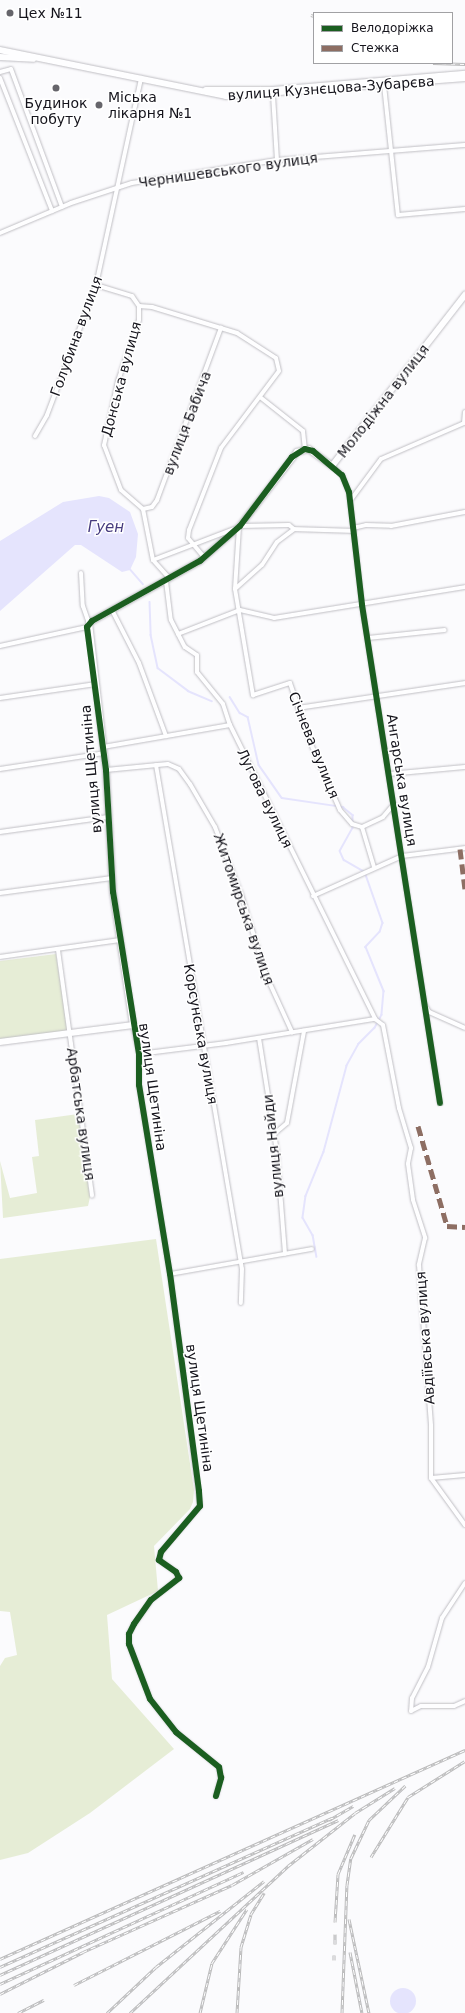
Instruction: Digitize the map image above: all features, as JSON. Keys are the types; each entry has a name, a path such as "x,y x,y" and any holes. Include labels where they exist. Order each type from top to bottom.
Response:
{"street":[{"name":"вулиця Кузнєцова-Зубарєва","path":"0,50 226,96 273,95 465,78"},
{"name":"вулиця Кузнєцова-Зубарєва","path":"0,57 59,62"},
{"path":"0,72 10,69 62,207"},
{"name":"вулиця Кузнєцова-Зубарєва","path":"198,90 267,90 465,74"},
{"path":"0,78 52,211"},
{"name":"Голубина вулиця","path":"35,436 47,415 96,285 119,186 141,78"},
{"path":"384,85 398,215 465,209"},
{"path":"273,95 277,160"},
{"name":"Чернишевського вулиця","path":"0,233 62,207 119,186 277,160 465,145"},
{"path":"96,285 132,296 139,306 152,307 237,333 264,348 276,358 279,371 216,460 189,530 188,538 204,557"},
{"name":"Молодіжна вулиця","path":"305,448 332,466 465,295"},
{"name":"Донська вулиця","path":"139,306 138,320 118,381 104,445 121,490 143,509"},
{"name":"вулиця Бабича","path":"143,509 152,507 157,500 221,328"},
{"path":"0,646 88,625 112,610 168,580 204,557 239,526 292,457 305,448 304,431 260,398"},
{"path":"350,501 381,459 464,422 465,412"},
{"name":"Ангарська вулиця","path":"332,466 347,484 350,501 362,605 440,1103"},
{"path":"143,509 153,560 168,580"},
{"path":"153,560 239,526 289,525 294,529 354,530 366,525 391,526 465,512"},
{"path":"239,526 235,589 240,610"},
{"path":"235,589 262,565 277,542 294,529"},
{"path":"81,573 84,606 88,625"},
{"name":"Лугова вулиця","path":"168,580 167,607 178,634 185,647 197,656 197,672 223,704 230,725 375,1019"},
{"path":"178,634 240,610 274,618 362,605 465,587"},
{"path":"112,610 142,670 166,736"},
{"name":"Січнева вулиця","path":"240,610 253,695 290,683 298,708 336,802 340,810 352,824 360,827"},
{"name":"вулиця Щетиніна","path":"88,625 106,770 112,878 133,1025 139,1054 139,1085 170,1274 200,1506 161,1552 159,1560 176,1572 179,1578 151,1600 134,1624 129,1634 129,1644 150,1698 176,1732 219,1767 221,1778 216,1796"},
{"path":"368,638 445,630"},
{"path":"298,708 465,683"},
{"path":"0,698 96,684"},
{"path":"0,769 104,750 166,736 230,725"},
{"name":"Житомирська вулиця","path":"106,770 168,764 178,769 210,817 241,894 266,975 292,1032"},
{"name":"Корсунська вулиця","path":"156,765 205,1046 239,1263 243,1274 241,1303"},
{"path":"389,774 465,767"},
{"path":"374,867 360,827 383,817 394,804"},
{"path":"0,832 108,817"},
{"path":"313,896 365,871 402,856 465,848"},
{"path":"0,892 112,878"},
{"path":"0,957 58,950 120,940"},
{"name":"Арбатська вулиця","path":"58,950 92,1196"},
{"path":"423,1001 429,1012 465,1028"},
{"path":"139,1054 259,1038 375,1019"},
{"name":"Авдіївська вулиця","path":"375,1019 383,1025 399,1108 411,1148 408,1164 413,1200 425,1238 419,1265 431,1426 430,1478"},
{"path":"0,1042 133,1025"},
{"path":"274,1134 284,1129 288,1119 304,1031"},
{"name":"вулиця Найди","path":"259,1038 274,1134 285,1254"},
{"path":"170,1274 312,1249"},
{"path":"430,1478 465,1475"},
{"path":"430,1478 465,1525"},
{"path":"465,1583 442,1618 428,1667 412,1698 411,1711 421,1706 454,1706 465,1701"}],"green space":[{"path":"56,954 68,1031 0,1040 0,961"},
{"path":"78,1114 90,1197 88,1206 3,1218 0,1161 10,1198 37,1193 32,1157 39,1156 35,1120"},
{"path":"156,1239 194,1490 193,1502 190,1509 154,1546 158,1591 107,1615 112,1679 174,1749 90,1813 28,1853 0,1860 0,1666 5,1658 17,1655 10,1612 0,1611 0,1259"}],"water":[{"name":"Гуен","path":"99,496 109,498 130,512 138,534 136,557 130,570 122,572 81,545 75,545 0,611 0,541 63,502"},
{"path":"403,1988 412,1992 416,2001 412,2010 403,2014 394,2010 390,2001 394,1992"}],"waterway":[{"path":"130,569 143,584"},
{"path":"150,602 151,635 158,668 188,691 212,701"},
{"path":"230,697 240,713 248,717 259,765 282,798 343,807 353,815 353,828 340,851 344,860 365,872 383,923 380,932 366,947 384,991 382,1015 375,1028 359,1044 347,1066 324,1152 306,1196 303,1218 313,1235 317,1257"}],"railway":[{"path":"453,64 465,64"},
{"path":"0,1959 465,1750"},
{"path":"371,1857 408,1797 465,1761"},
{"path":"342,2013 347,1885 351,1858 369,1820 405,1786"},
{"path":"130,2013 288,1866 355,1813 395,1788"},
{"path":"329,1820 353,1806"},
{"path":"0,1967 332,1818"},
{"path":"0,1975 338,1820"},
{"path":"335,1922 338,1874 355,1834"},
{"path":"0,1994 83,1952 232,1885 313,1839"},
{"path":"0,1984 244,1872"},
{"path":"107,2013 156,1967 264,1881"},
{"path":"237,2013 241,1947 251,1914 264,1893"},
{"path":"200,2013 212,1963 247,1909"},
{"path":"74,1985 220,1911"},
{"path":"349,1919 369,2013"},
{"path":"335,1934 335,1944"},
{"path":"350,1952 362,2013"},
{"path":"334,1955 334,1960"},
{"path":"18,2013 44,2000"}],"marked path":[{"path":"460,849 465,889"},
{"path":"418,1126 447,1226 465,1227"}],"cycle path":[{"path":"216,1796 221,1778 219,1767 176,1732 150,1699 129,1644 129,1634 134,1624 151,1600 179,1578 176,1572 159,1560 161,1552 200,1506 170,1274 139,1085 139,1054 113,892 106,770 87,627 92,621 200,561 240,526 292,457 305,449 313,451 342,475 349,492 362,605 440,1103"}],"place":[{"name":"Цех №11","path":"10,13"},
{"name":"Будинок побуту","path":"56,88"},
{"name":"Міська лікарня №1","path":"99,105"}]}
